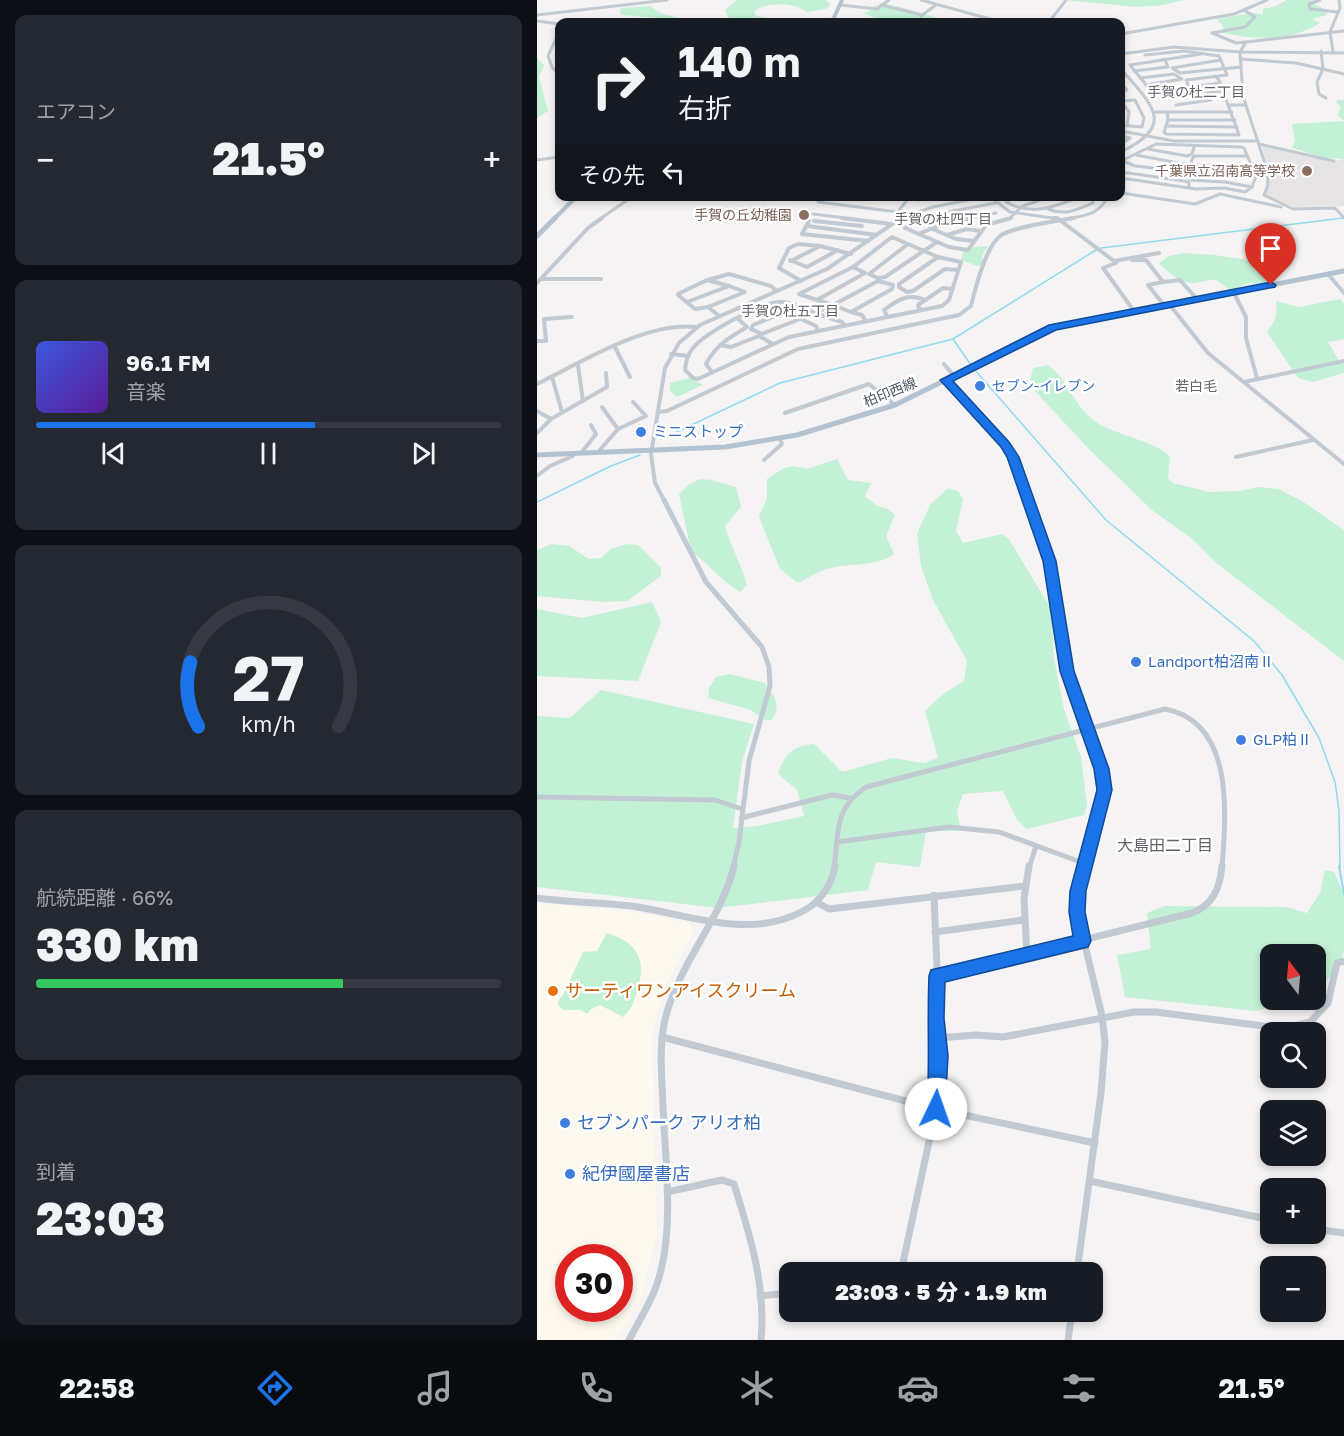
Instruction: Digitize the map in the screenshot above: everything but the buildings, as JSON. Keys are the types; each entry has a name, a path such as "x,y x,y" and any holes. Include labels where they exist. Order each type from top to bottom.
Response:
{"main road":[{"path":"834,18 841,0"},
{"path":"836,15 841,0"},
{"path":"537,236 572,201"},
{"name":"柏印西線","path":"537,455 725,447 812,432 895,405 1046,330 1167,304 1344,271"}],"street":[{"path":"537,15 667,0"},
{"path":"840,6 877,9 889,0"},
{"path":"921,0 986,18"},
{"path":"1052,18 1066,0"},
{"path":"1125,33 1243,10 1267,0"},
{"path":"1320,0 1309,4 1310,9 1341,9"},
{"path":"1333,52 1329,32 1341,9 1339,0"},
{"path":"881,5 922,15"},
{"path":"919,18 936,5"},
{"path":"1243,10 1255,17 1248,25 1212,33 1236,43 1344,31"},
{"path":"537,21 555,23"},
{"path":"555,42 548,56 555,70"},
{"path":"1246,42 1240,52 1244,105 1267,170 1268,185 1263,195 1293,209"},
{"path":"1125,53 1183,49 1344,53"},
{"path":"1145,55 1183,49 1217,55 1227,75 1186,80 1189,87"},
{"path":"1141,51 1151,62"},
{"path":"1321,51 1323,69 1317,82 1319,94 1325,95 1326,98"},
{"path":"1152,92 1130,64 1202,53"},
{"path":"1240,59 1296,63 1344,74"},
{"path":"1134,71 1168,67 1165,60"},
{"path":"1221,60 1172,68 1180,73 1224,67 1241,68"},
{"path":"1140,78 1174,74 1182,79 1146,85"},
{"path":"1125,151 1148,136 1155,124 1155,112 1152,105 1126,75"},
{"path":"1167,112 1168,120 1164,132 1166,134 1239,135 1232,112 1215,76"},
{"path":"1142,93 1220,83"},
{"path":"1164,90 1179,112"},
{"path":"1170,98 1222,91"},
{"path":"1208,93 1217,112"},
{"path":"1125,101 1135,100 1140,107 1144,118 1142,127 1127,126 1129,118 1125,106"},
{"path":"1176,105 1211,100"},
{"path":"1198,102 1203,112"},
{"path":"1140,107 1152,105"},
{"path":"1228,105 1244,105"},
{"path":"1155,112 1232,112"},
{"path":"1125,118 1129,118"},
{"path":"1168,120 1235,120"},
{"path":"1167,126 1237,128"},
{"path":"1125,132 1175,141 1258,143 1334,160"},
{"path":"1216,136 1218,141"},
{"path":"1208,142 1210,147"},
{"path":"1125,159 1156,144 1240,147 1244,148 1255,176 1251,187 1245,192 1224,188 1188,188 1125,179"},
{"path":"1148,149 1187,156 1192,154 1194,147"},
{"path":"1125,162 1135,166 1190,172 1189,165 1137,155"},
{"path":"1246,156 1197,156 1192,157 1191,162 1195,165 1252,167 1267,170"},
{"path":"537,160 555,158"},
{"path":"1125,173 1185,181 1189,183 1188,188"},
{"path":"1251,187 1225,182 1189,180 1190,175 1255,176"},
{"path":"1125,194 1191,204 1200,203 1211,195 1220,194 1293,209 1344,207"},
{"path":"539,281 588,228 626,201"},
{"path":"818,201 898,212"},
{"path":"900,218 896,216 906,201"},
{"path":"629,1340 649,1303 660,1274 667,1232 662,1037 669,1003 677,981 732,873 739,843 749,761 770,686 767,657 756,638 713,592 698,570 655,483 652,450 665,368 671,354 696,327 718,315 827,269 851,255 900,218 933,207 963,201"},
{"path":"994,201 1005,210 1015,213 1055,217 1063,221 1115,262 1146,260 1163,282"},
{"path":"1008,201 1006,202 1019,208 1033,211 1048,209 1069,201"},
{"path":"996,203 939,214 905,228 952,248 966,250 970,248 986,225 1010,219 1019,208 1037,201"},
{"path":"1048,209 1061,214 1078,211 1093,203 1093,201"},
{"path":"658,412 667,411 798,349 959,315 971,306 979,273 1000,236 1012,231 1063,221 1098,211 1105,201"},
{"path":"986,206 1010,219"},
{"path":"933,207 939,214"},
{"path":"1335,208 1343,217"},
{"path":"918,234 930,228 996,213"},
{"path":"813,214 891,224"},
{"path":"832,229 839,217"},
{"path":"859,232 866,220"},
{"path":"810,223 863,226"},
{"path":"810,223 832,229 879,233 938,257 961,261 949,300 942,306 845,326 789,336 698,379 693,378 684,367 689,356 706,336 737,318 779,302 842,322 845,326"},
{"path":"810,223 802,234 869,241"},
{"path":"930,228 947,235 974,241"},
{"path":"947,235 967,229 980,231"},
{"path":"866,321 862,315 799,294 853,267 893,237"},
{"path":"801,281 779,268 788,248 798,242 851,255"},
{"path":"908,244 869,274 885,278 937,242"},
{"path":"791,261 820,246"},
{"path":"783,257 807,267 838,250"},
{"path":"1134,311 1103,268 1115,262 1159,253"},
{"path":"938,257 899,284 899,287 907,292 913,291 945,269 958,270"},
{"path":"817,300 865,273 853,267"},
{"path":"827,269 838,275"},
{"path":"707,280 745,292 708,307 695,309 678,294 707,280 729,274 771,286 777,291"},
{"path":"1328,274 1344,293"},
{"path":"539,281 556,277 582,281 601,279"},
{"path":"797,307 751,327 757,333 762,334 833,305 881,280 894,286 851,312"},
{"path":"1197,299 1181,280 1148,285 1167,304 1200,346 1344,464"},
{"path":"687,302 729,286"},
{"path":"920,310 918,305 942,288 953,289"},
{"path":"1233,291 1246,317 1246,338 1257,378"},
{"path":"887,316 884,310 907,295 913,294 926,300"},
{"path":"747,303 756,311"},
{"path":"708,307 718,315"},
{"path":"537,341 546,340 544,319 572,317"},
{"path":"712,372 706,362 720,345 747,327 737,318"},
{"path":"801,319 816,326 818,331"},
{"path":"537,384 615,347 677,325 696,327"},
{"path":"720,345 731,348 759,336 773,344"},
{"path":"615,347 630,377"},
{"path":"671,354 689,356"},
{"path":"1244,382 1341,362 1344,369"},
{"path":"944,364 954,376"},
{"path":"578,365 583,401"},
{"path":"537,434 551,419 607,387 606,373"},
{"path":"552,377 562,412"},
{"path":"946,380 1005,444 1013,457 1050,561 1067,671 1101,769 1105,790 1078,891 1077,912 1082,941 1102,1016 1105,1042 1095,1143 1078,1262"},
{"path":"785,413 869,384 895,405"},
{"path":"599,451 618,429 646,416 633,402"},
{"path":"602,407 618,429"},
{"path":"537,411 551,419"},
{"path":"582,452 596,434 591,424"},
{"path":"764,460 782,444 780,439"},
{"path":"1236,457 1313,440"},
{"path":"537,476 550,466 573,456 573,453"},
{"path":"537,898 628,906 756,927 772,925 800,915 816,902 827,888 834,873 841,813 850,798 857,792 878,783 1165,709 1182,711 1189,715 1198,724 1215,755 1224,787 1225,814 1221,877 1211,901 1191,913 937,976"},
{"path":"741,818 832,795 850,798"},
{"path":"537,797 714,800 742,809"},
{"path":"837,842 949,828 999,832 1086,864"},
{"path":"1027,955 1023,920 1026,873 1036,846"},
{"path":"816,902 829,909 1025,886"},
{"path":"903,1262 936,1109 938,1038 934,895"},
{"path":"935,932 1023,920"},
{"path":"938,1038 976,1035 1003,1037 1102,1016 1134,1012 1156,1012 1271,1027 1298,1025 1310,1022 1321,1013 1328,1002 1337,963 1344,961"},
{"path":"662,1037 936,1109 1095,1143"},
{"path":"667,1192 722,1180 734,1184 751,1239 760,1296 761,1340"},
{"path":"1090,1181 1260,1218"},
{"path":"1326,1231 1344,1233"},
{"path":"760,1296 779,1294"},
{"path":"1068,1340 1070,1322"}],"shaded area":[{"name":"千葉県立沼南高等学校","path":"1262,146 1332,162 1344,159 1344,206 1294,207 1266,195 1270,180"},
{"path":"537,903 634,912 690,923 693,933 665,987 652,1041 657,1236 641,1297 633,1311 633,1244 555,1244 555,1322 626,1322 616,1340 537,1340"}],"green space":[{"path":"737,0 825,0 830,4 827,9 806,12 788,5 766,6 754,11 756,16 767,18 729,18 725,10"},
{"path":"1064,0 1184,0 1138,7"},
{"path":"1287,0 1315,0 1312,3 1326,10 1327,15 1312,19 1320,23 1308,29 1284,36 1258,38 1219,32 1224,28 1217,19 1252,13 1263,14 1263,9"},
{"path":"884,4 934,18 875,18 863,13 875,9 873,6"},
{"path":"650,6 658,12 677,18 623,15 620,13 621,8"},
{"path":"537,58 544,65 539,77 548,111 537,118"},
{"path":"1338,100 1344,100 1344,121 1337,115 1341,107 1336,103"},
{"path":"1344,121 1344,159 1326,158 1292,148 1295,141 1292,124"},
{"path":"988,246 982,255 983,264 977,266 961,260 964,250 970,251 973,247"},
{"path":"1183,253 1248,260 1271,258 1280,263 1284,271 1264,284 1248,283 1230,291 1214,280 1185,282 1175,277 1159,263 1169,256"},
{"path":"1340,299 1344,304 1344,339 1328,342 1339,361 1344,364 1344,373 1313,382 1298,378 1267,332 1275,318 1276,301 1299,307"},
{"path":"1048,365 1062,379 1084,411 1099,424 1165,452 1170,457 1168,478 1173,483 1210,492 1240,491 1258,487 1279,489 1305,503 1344,530 1344,661 1215,562 1191,538 1153,511 1089,449 1035,391 1030,380 1033,368"},
{"path":"690,378 703,385 677,397 670,391 670,383"},
{"path":"837,459 848,480 871,483 865,496 877,506 888,509 895,515 886,536 894,554 870,563 824,570 798,583 780,569 759,517 767,498 767,479 784,468 794,466 807,469"},
{"path":"700,479 736,487 741,507 725,526 747,585 740,592 691,551 679,494 688,485"},
{"path":"948,488 958,491 963,499 956,531 963,543 1002,534 1009,539 1051,609 1054,658 1064,709 1081,757 1087,804 1084,815 1027,829 1017,820 1003,791 963,794 957,811 961,831 926,831 920,867 876,862 868,890 718,908 537,887 537,716 570,718 601,690 754,724 742,762 733,828 757,826 804,816 797,790 778,774 786,756 800,746 814,744 842,772 892,758 924,763 938,758 925,711 943,694 964,681 967,661 933,600 921,566 917,534 930,505"},
{"path":"552,544 569,546 589,559 601,558 611,549 627,544 638,545 661,568 661,576 627,601 602,602 537,596 537,550"},
{"path":"652,602 661,622 638,681 537,676 537,609 582,618"},
{"path":"730,674 765,683 777,705 772,720 765,720 751,710 708,698 709,688 716,677"},
{"path":"1325,870 1334,872 1344,894 1344,951 1339,968 1326,982 1326,944 1260,944 1260,1010 1125,997 1117,955 1151,949 1147,913 1164,906 1286,907 1307,913 1320,893"},
{"path":"607,933 627,942 638,955 640,981 630,1009 623,1017 600,1005 591,1009 587,1014 581,1010 563,1010 558,1005 559,999 583,952 597,951"}],"waterway":[{"path":"1101,248 1343,218"},
{"path":"953,339 1096,250"},
{"path":"662,439 780,383 953,339"},
{"path":"953,339 971,365"},
{"path":"974,369 1106,520 1254,641 1282,675 1319,738 1335,782 1339,810 1340,868"},
{"path":"537,502 611,466 640,455"},
{"path":"1339,866 1344,894"}],"place":[{"name":"千葉県立沼南高等学校","path":"1307,171"},
{"name":"手賀の丘幼稚園","path":"804,215"},
{"name":"セブン-イレブン","path":"980,386"},
{"name":"ミニストップ","path":"641,432"},
{"name":"Landport柏沼南Ⅱ","path":"1136,662"},
{"name":"GLP柏Ⅱ","path":"1241,740"},
{"name":"サーティワンアイスクリーム","path":"553,991"},
{"name":"セブンパーク アリオ柏","path":"565,1123"},
{"name":"紀伊國屋書店","path":"570,1174"}],"district":[{"name":"手賀の杜二丁目","path":"1196,92"},
{"name":"手賀の杜四丁目","path":"943,219"},
{"name":"手賀の杜五丁目","path":"790,311"},
{"name":"若白毛","path":"1196,386"},
{"name":"大島田二丁目","path":"1165,845"}],"route":[{"path":"936,1109 939,1056 936,1018 937,976 1082,941 1077,912 1078,891 1105,790 1101,769 1075,701 1067,671 1050,561 1013,457 1005,444 946,380 1053,327 1271,285"}]}
